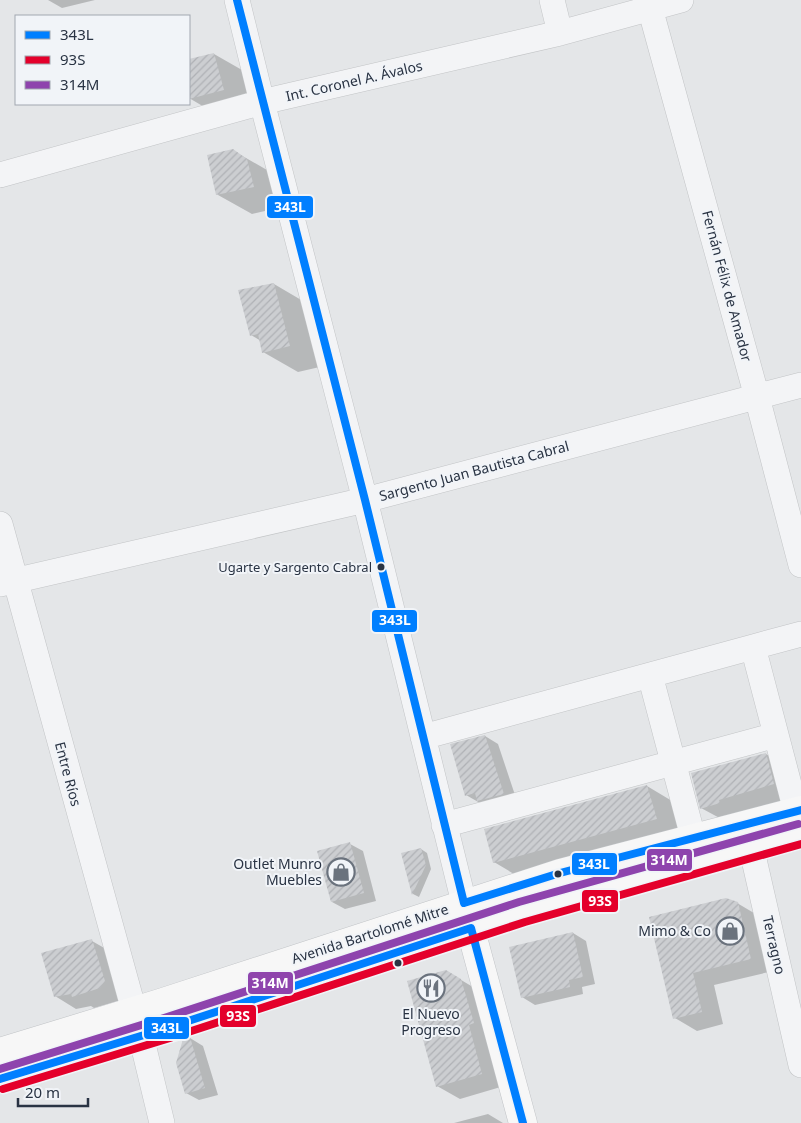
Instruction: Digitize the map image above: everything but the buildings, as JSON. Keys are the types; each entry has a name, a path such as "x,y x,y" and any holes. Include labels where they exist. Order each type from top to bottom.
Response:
{"main road":[{"name":"Avenida Bartolomé Mitre","path":"467,916 522,912 799,818"},
{"name":"Avenida Bartolomé Mitre","path":"0,1079 138,1023 467,916 560,873 693,837 749,835"},
{"path":"467,916 523,1123"},
{"name":"Avenida Bartolomé Mitre","path":"0,1052 138,1023"}],"street":[{"path":"237,0 365,500 467,916"},
{"path":"552,0 560,33"},
{"name":"Int. Coronel A. Ávalos","path":"0,174 262,102 560,33 681,0"},
{"name":"Fernán Félix de Amador","path":"650,8 801,565"},
{"name":"Sargento Juan Bautista Cabral","path":"8,583 365,500 801,385"},
{"name":"Entre Ríos","path":"0,524 8,583 138,1023 162,1123"},
{"path":"423,737 801,634"},
{"path":"753,647 799,818"},
{"path":"650,675 693,837"},
{"path":"444,825 776,735"},
{"name":"Terragno","path":"749,835 801,1065"}],"transit line":[{"name":"343L","path":"237,0 365,500 464,903 560,873 801,810"},
{"name":"314M","path":"0,1069 164,1018 519,902 798,824"},
{"name":"93S","path":"3,1089 170,1038 525,922 801,844"},
{"name":"343L","path":"0,1079 167,1028 471,928 523,1123"}],"place":[{"name":"Ugarte y Sargento Cabral","path":"381,567"},
{"name":"Outlet Munro Muebles","path":"341,872"},
{"name":"Mimo & Co","path":"730,931"},
{"name":"El Nuevo Progreso","path":"431,988"}]}
